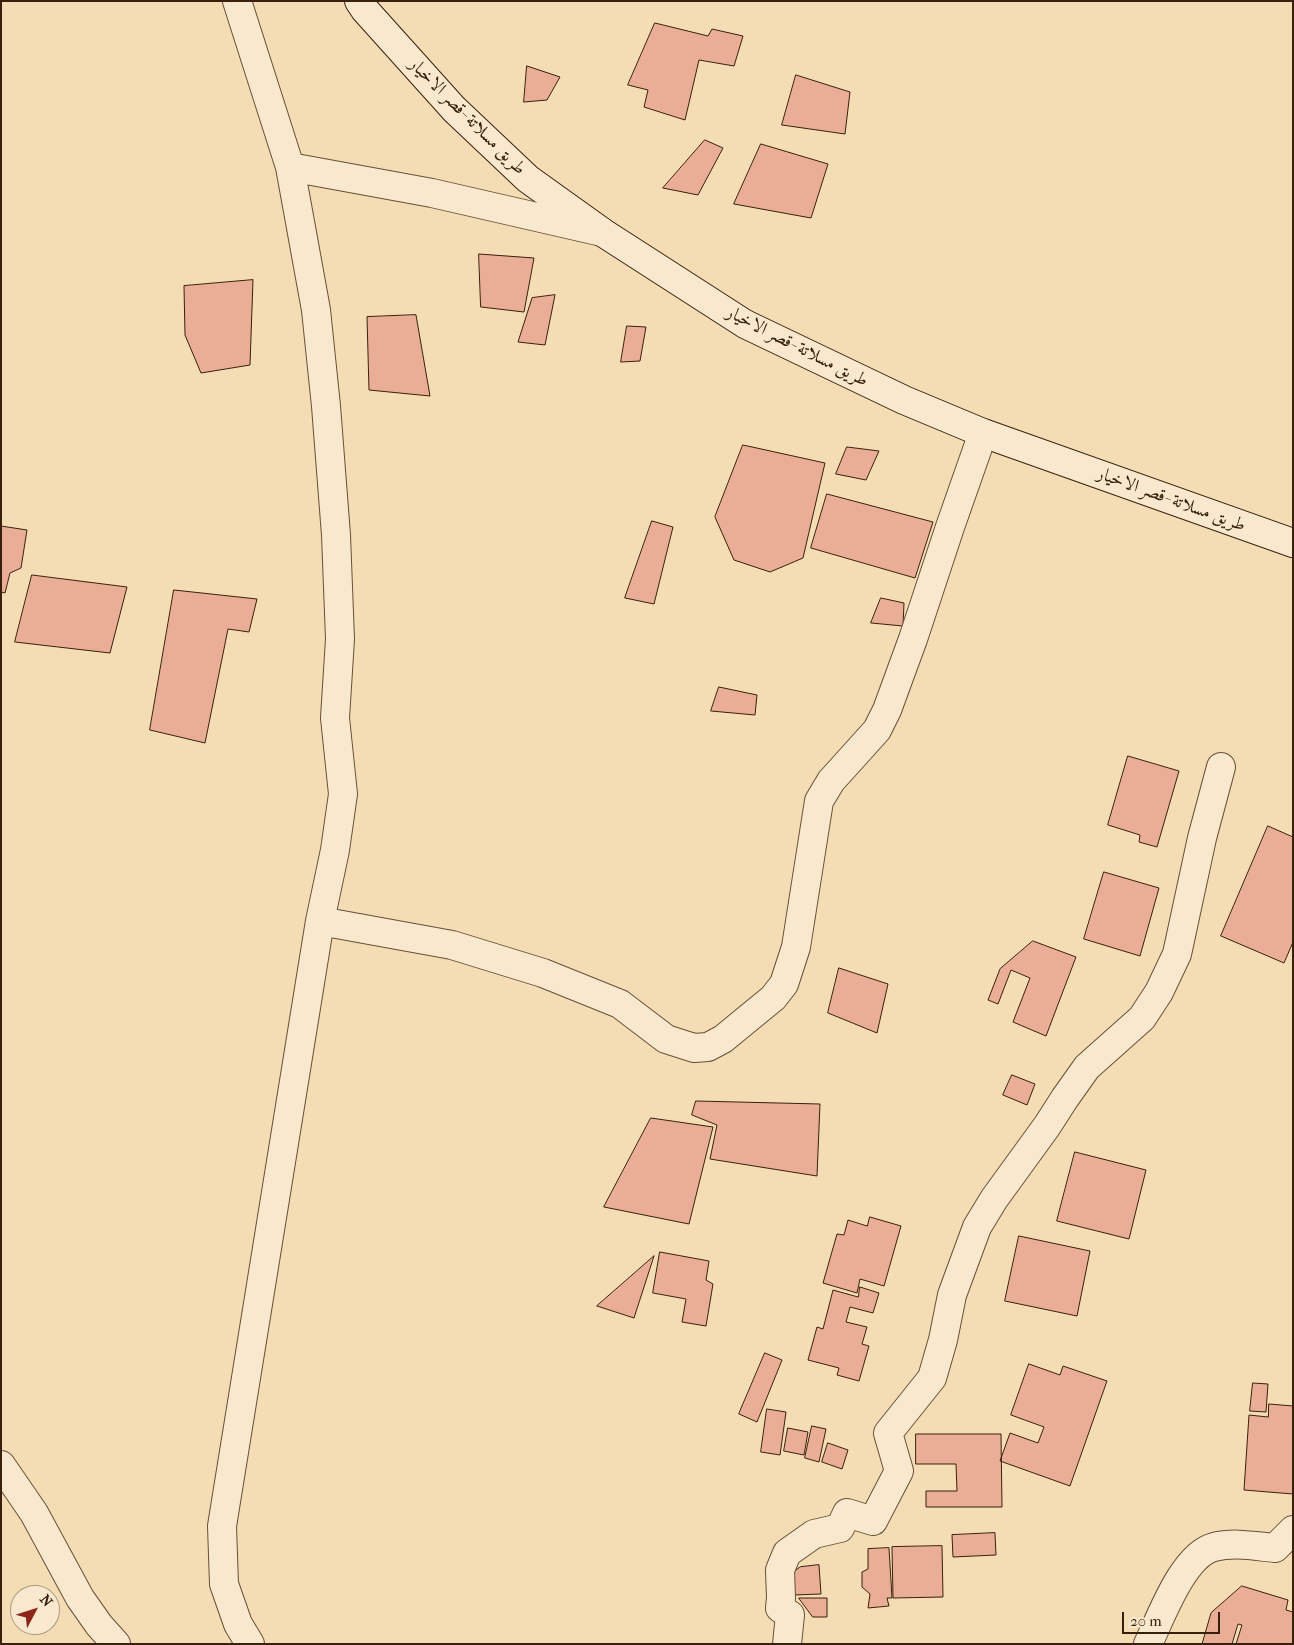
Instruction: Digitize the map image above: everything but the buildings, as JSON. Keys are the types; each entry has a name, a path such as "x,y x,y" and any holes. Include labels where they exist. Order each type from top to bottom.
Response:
{"street":[{"path":"237,1 290,167 316,310 336,535 340,639 336,718 343,794 335,850 320,920 222,1526 224,1584 238,1624 250,1644"},
{"name":"طريق مسلاتة -قصر الاخيار","path":"363,4 454,109 528,179 602,232 745,324 904,400 983,433 1293,543"},
{"path":"290,167 432,193 602,232"},
{"path":"320,920 452,945 543,973 620,1004 666,1039 694,1048 708,1047 722,1039 773,998 784,984 796,948 819,801 831,781 876,730 887,710 983,433"},
{"path":"787,1644 790,1615 780,1608 780,1570 787,1553 814,1534 840,1528 847,1513 873,1521 899,1471 888,1432 932,1378 943,1340 952,1295 977,1227 994,1199 1087,1068 1142,1018 1159,992 1177,954 1202,838 1222,768"},
{"path":"1,1466 34,1513 80,1598 99,1625 116,1644"},
{"path":"1148,1644 1177,1582 1192,1561 1211,1548 1235,1544 1275,1548 1293,1530"}]}
